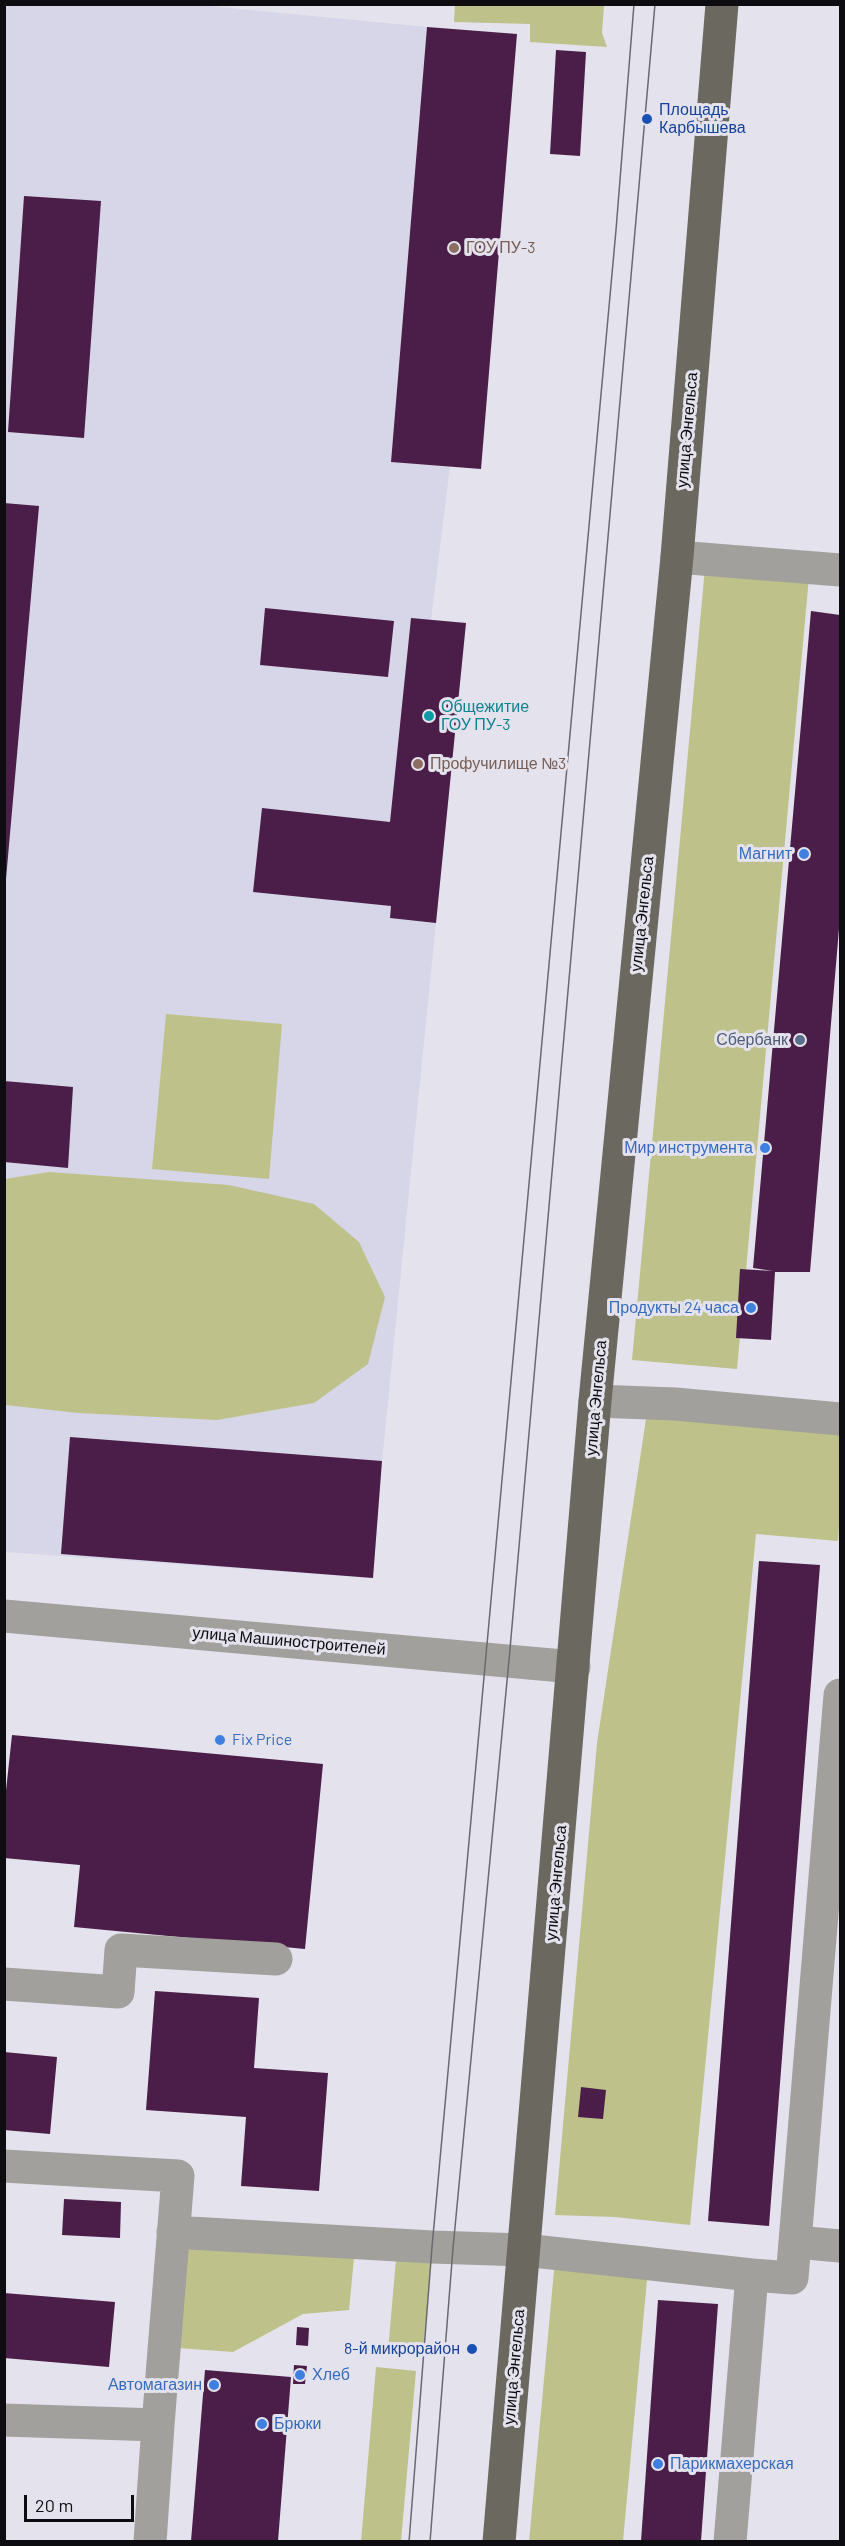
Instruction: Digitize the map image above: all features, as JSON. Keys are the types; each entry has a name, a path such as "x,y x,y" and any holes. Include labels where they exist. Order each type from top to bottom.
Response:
{"main road":[{"name":"улица Энгельса","path":"499,2541 595,1401 677,557 722,4"}],"street":[{"path":"677,557 840,570"},
{"path":"595,1401 675,1404 840,1419"},
{"name":"улица Машиностроителей","path":"4,1616 574,1667"},
{"path":"173,2232 524,2250 792,2278 840,1695"},
{"path":"4,1984 118,1992 121,1950 276,1959"},
{"path":"4,2166 177,2176 150,2541"},
{"path":"796,2242 840,2246"},
{"path":"730,2541 752,2275"},
{"path":"4,2420 158,2425"}],"shaded area":[{"path":"5,5 199,5 427,27 391,462 450,466 431,620 466,623 382,1461 373,1578 5,1552"}],"green space":[{"path":"455,5 604,5 602,33 607,47 530,42 530,24 454,22"},
{"path":"705,568 809,577 737,1369 632,1360"},
{"path":"166,1014 282,1024 269,1179 152,1169"},
{"path":"49,1172 229,1185 314,1204 359,1242 385,1297 368,1364 314,1403 217,1420 78,1413 5,1405 5,1179"},
{"path":"648,1406 840,1428 838,1541 756,1534 690,2225 615,2217 555,2215 597,1743"},
{"path":"557,2238 650,2247 623,2541 529,2542"},
{"path":"183,2242 354,2258 349,2310 303,2314 233,2352 178,2348"},
{"path":"396,2259 431,2262 423,2354 388,2351"},
{"path":"376,2367 416,2371 401,2541 361,2541"}],"building":[{"name":"ГОУ ПУ-3","path":"427,27 517,34 481,469 391,462"},
{"path":"556,50 586,52 580,156 550,154"},
{"path":"24,196 101,201 84,438 8,432"},
{"path":"4,503 39,506 6,879 4,879"},
{"path":"265,608 394,621 388,677 260,665"},
{"path":"811,611 840,615 840,917 810,1272 775,1272 771,1340 736,1338 740,1269 773,1271 753,1268"},
{"name":"Общежитие ГОУ ПУ-3","path":"411,618 466,623 436,923 390,918 391,906 253,892 262,808 390,822"},
{"path":"4,1081 73,1087 68,1168 4,1162"},
{"path":"70,1437 382,1461 373,1578 61,1554"},
{"path":"759,1561 820,1565 769,2226 708,2221"},
{"path":"12,1735 323,1764 305,1949 74,1927 80,1865 4,1858 4,1809"},
{"path":"155,1991 259,1998 254,2068 328,2073 319,2191 241,2186 246,2117 146,2110"},
{"path":"4,2052 57,2057 50,2134 4,2130"},
{"path":"581,2087 606,2090 603,2119 578,2117"},
{"path":"64,2199 121,2202 120,2238 62,2235"},
{"path":"4,2293 115,2302 109,2367 4,2358"},
{"path":"658,2300 718,2304 701,2541 641,2541"},
{"path":"297,2327 309,2328 308,2346 296,2345"},
{"name":"Хлеб","path":"294,2365 307,2366 305,2384 293,2384"},
{"path":"205,2370 291,2377 278,2541 191,2541"}],"tram line":[{"path":"409,2542 432,2247 616,230 634,4"},
{"path":"430,2542 453,2248 509,1660 655,4"}],"place":[{"name":"Площадь Карбышева","path":"647,119"},
{"name":"ГОУ ПУ-3","path":"454,248"},
{"name":"Общежитие ГОУ ПУ-3","path":"429,716"},
{"name":"Профучилище №3","path":"418,764"},
{"name":"Магнит","path":"804,854"},
{"name":"Сбербанк","path":"800,1040"},
{"name":"Мир инструмента","path":"765,1148"},
{"name":"Продукты 24 часа","path":"751,1308"},
{"name":"Fix Price","path":"220,1740"},
{"name":"8-й микрорайон","path":"472,2349"},
{"name":"Хлеб","path":"300,2375"},
{"name":"Автомагазин","path":"214,2385"},
{"name":"Брюки","path":"262,2424"},
{"name":"Парикмахерская","path":"658,2464"}]}
